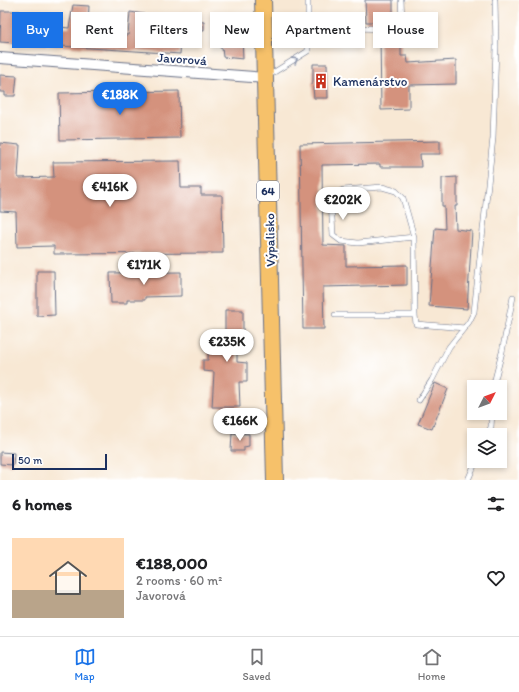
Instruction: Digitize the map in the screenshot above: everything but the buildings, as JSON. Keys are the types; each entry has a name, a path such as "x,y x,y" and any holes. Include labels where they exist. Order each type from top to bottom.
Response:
{"main road":[{"name":"Výpalisko","path":"263,0 275,480"}],"street":[{"name":"Javorová","path":"0,58 266,78"}],"lane":[{"path":"308,0 308,12"},
{"path":"401,0 402,12"},
{"path":"419,400 432,380 449,347 465,328 474,312 493,138 496,47 495,0"},
{"path":"266,78 308,51 308,48"},
{"path":"414,237 358,243 341,241 333,235 331,202 334,196 343,190 382,187 396,191 403,198 414,237 416,324 465,328"},
{"path":"495,380 513,297"},
{"path":"334,315 415,315"},
{"path":"468,480 473,468"}],"place":[{"name":"Kamenárstvo","path":"321,81"}]}
